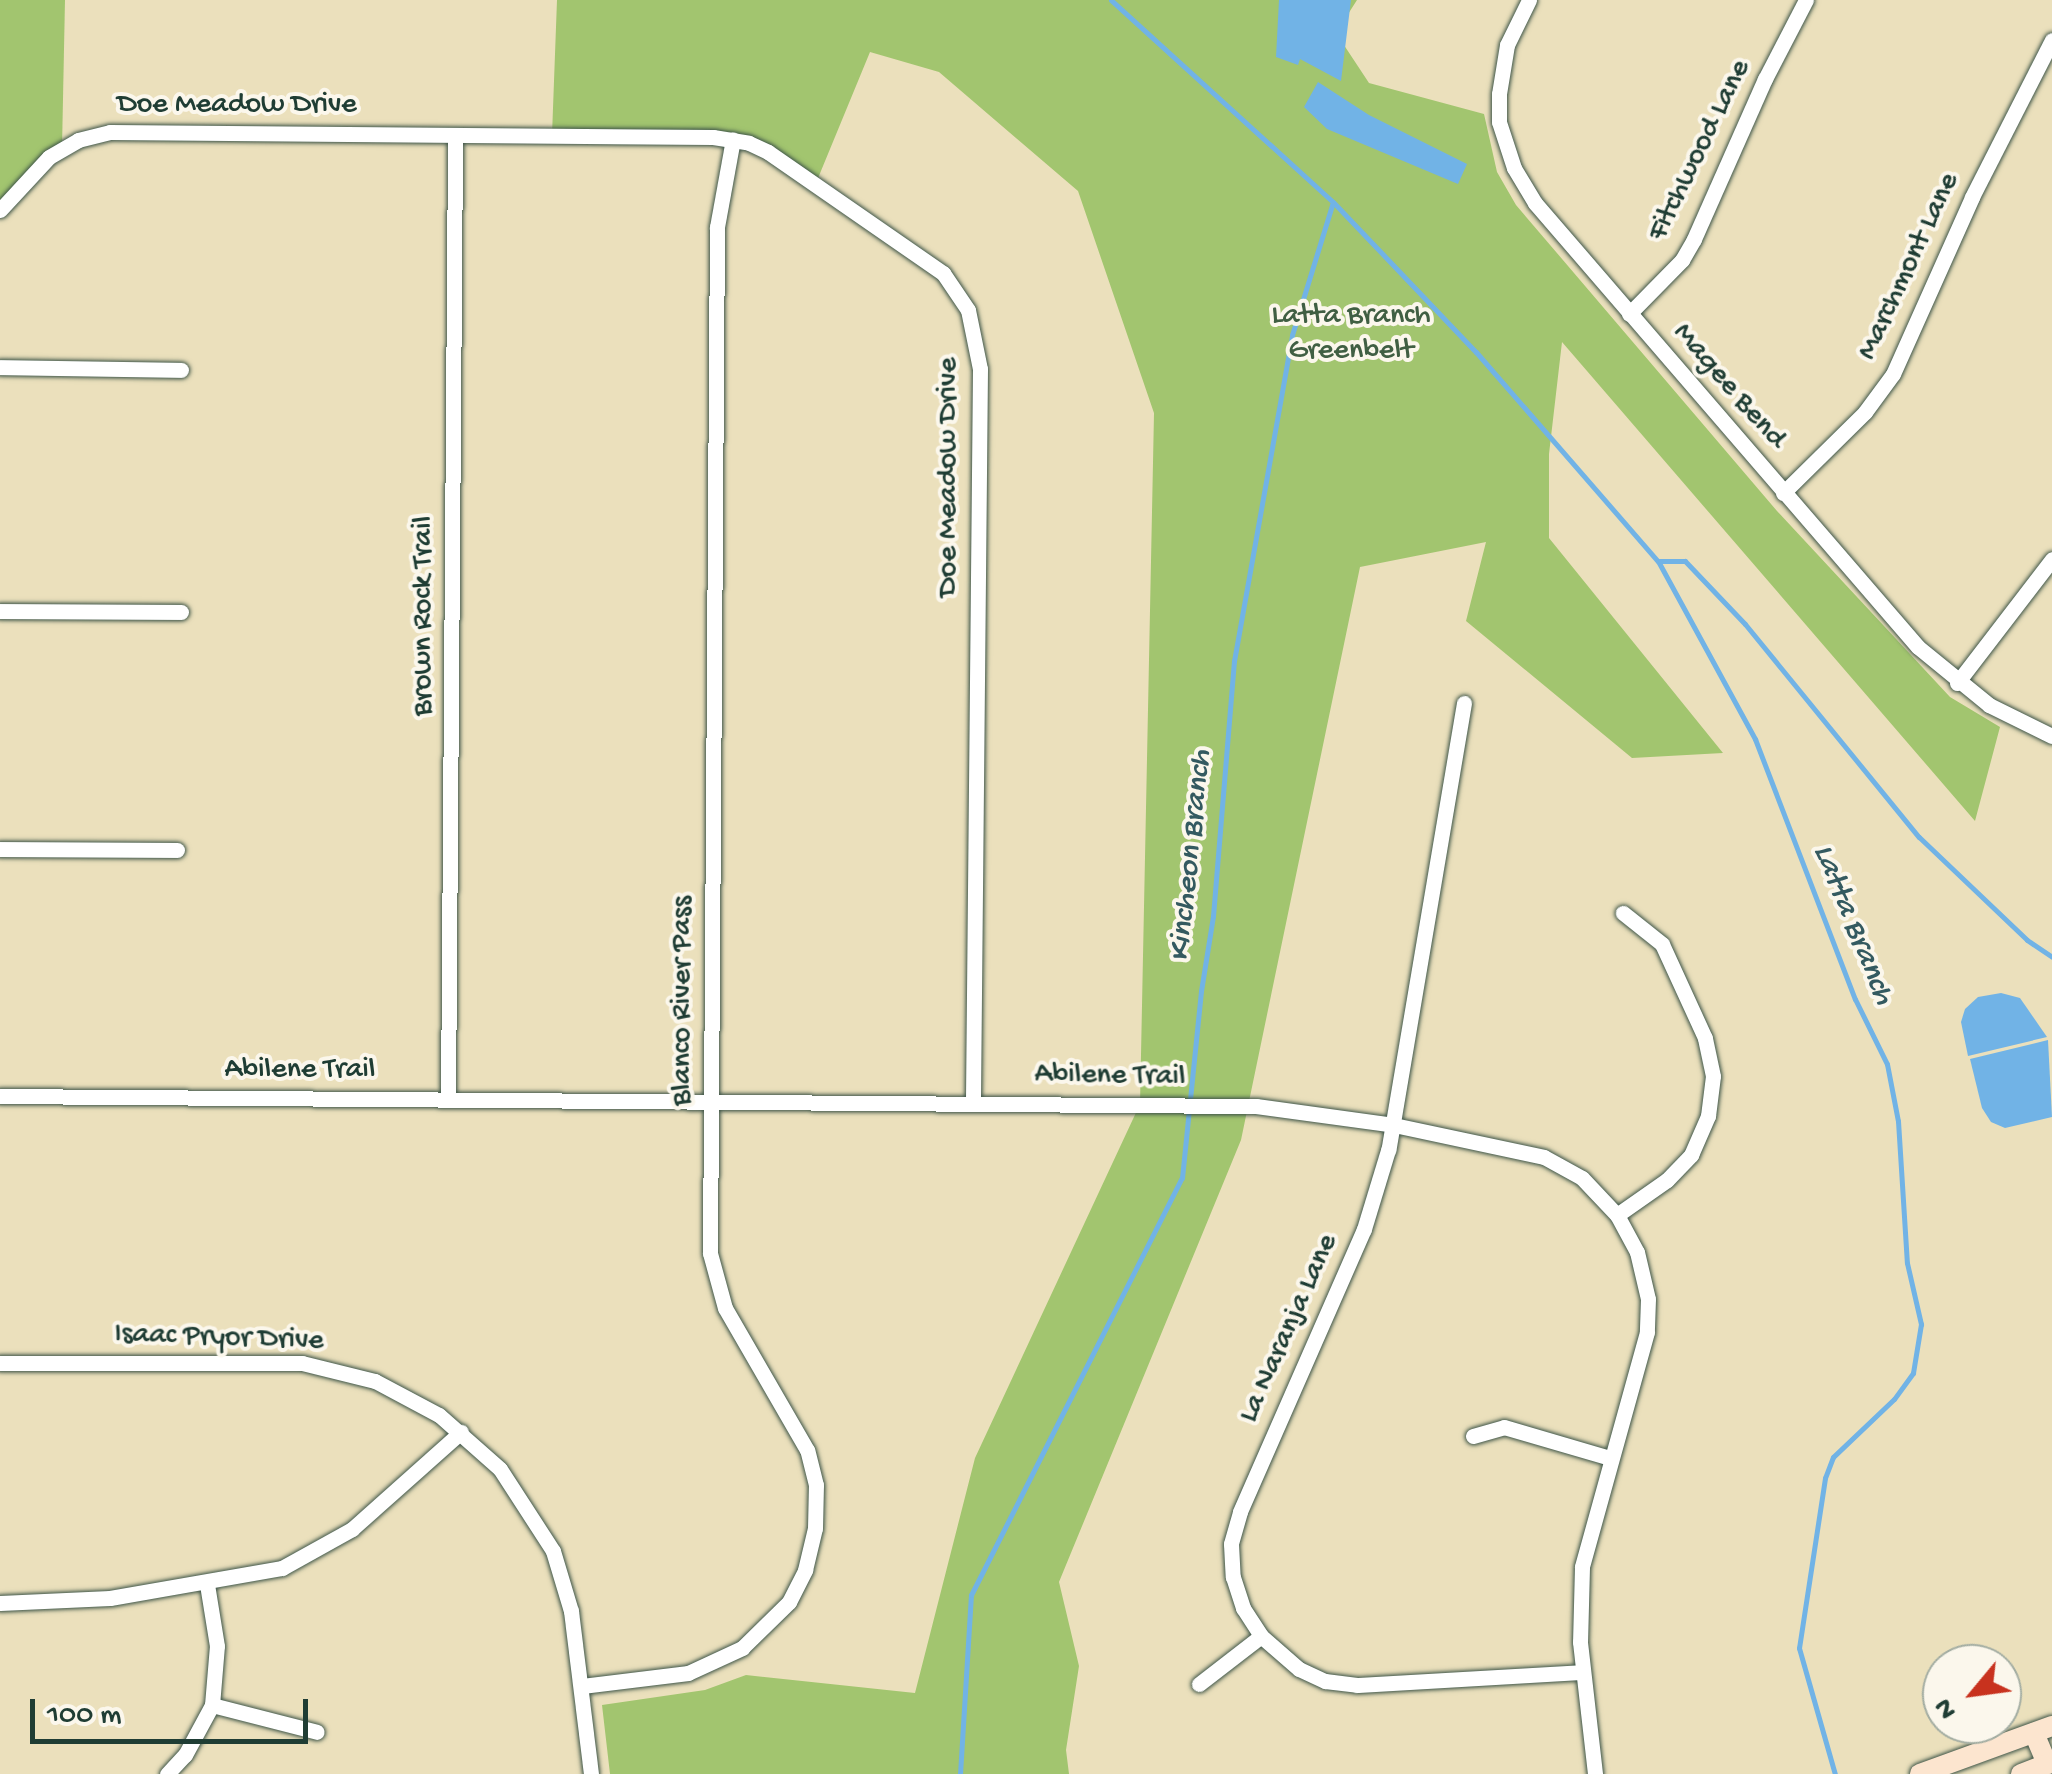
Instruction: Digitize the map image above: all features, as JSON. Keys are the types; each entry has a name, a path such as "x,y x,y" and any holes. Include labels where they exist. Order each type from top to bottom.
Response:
{"main road":[{"path":"1920,1774 2043,1729 2049,1763 2021,1774"}],"street":[{"name":"Magee Bend","path":"1529,0 1507,45 1500,122 1505,146 1535,203 1918,647 1989,706 2052,736"},
{"name":"Fitchwood Lane","path":"1629,314 1682,260 1694,239 1765,79 1806,0"},
{"name":"Marchmont Lane","path":"1784,493 1865,412 1893,374 1972,197 2052,40"},
{"name":"Doe Meadow Drive","path":"0,210 49,157 78,140 110,132 733,139 768,152 931,262 962,298 974,327 980,368 974,1102"},
{"name":"Brown Rock Trail","path":"448,1099 455,134"},
{"name":"Blanco River Pass","path":"582,1686 669,1677 724,1659 778,1618 798,1585 812,1547 816,1485 807,1450 725,1308 713,1272 717,227 733,139"},
{"path":"0,368 180,370"},
{"path":"1957,683 2052,559"},
{"path":"0,611 181,612"},
{"name":"La Naranja Lane","path":"1464,703 1394,1125 1364,1229 1234,1531 1231,1561 1237,1596 1261,1636 1310,1676 1342,1684 1582,1672"},
{"path":"0,849 177,850"},
{"path":"1617,1215 1667,1180 1691,1155 1708,1116 1713,1076 1705,1038 1662,944 1623,913"},
{"name":"Abilene Trail","path":"0,1096 1256,1106 1394,1125 1544,1158 1582,1178 1617,1215 1644,1272 1649,1316 1582,1567 1582,1672 1595,1774"},
{"name":"Isaac Pryor Drive","path":"0,1363 252,1361 320,1366 394,1390 461,1432 518,1490 553,1551 571,1611 591,1774"},
{"path":"1473,1436 1504,1427 1610,1458"},
{"path":"0,1603 78,1602 207,1584 282,1568 334,1542 461,1432"},
{"path":"167,1774 184,1755 212,1705 217,1646 207,1584"},
{"path":"1200,1684 1261,1636"},
{"path":"212,1705 317,1732"}],"green space":[{"path":"0,0 65,0 62,148 0,210"},
{"name":"Latta Branch Greenbelt","path":"557,0 1357,0 1336,33 1369,83 1484,114 1497,172 1516,205 1777,511 1950,697 2000,727 1975,821 1562,342 1549,454 1549,538 1723,753 1632,758 1466,621 1486,542 1360,567 1241,1140 1059,1582 1079,1666 1066,1750 1069,1774 610,1774 602,1705 705,1690 746,1675 915,1693 975,1458 1140,1104 1154,413 1078,191 939,72 870,52 816,183 749,143 552,135"}],"water":[{"path":"1279,0 1351,0 1341,81 1300,59 1298,65 1276,57"},
{"path":"1318,82 1369,115 1467,164 1458,184 1327,129 1304,107"},
{"path":"2001,993 2020,998 2047,1037 1968,1056 1961,1022 1965,1009 1978,997"},
{"path":"2048,1040 2052,1117 2005,1128 1991,1122 1982,1108 1970,1059"}],"waterway":[{"name":"Kincheon Branch","path":"960,1774 971,1595 1182,1178 1201,991 1213,916 1234,661 1292,335 1333,202 1111,0"},
{"name":"Latta Branch","path":"1334,203 1476,352 1658,561 1755,739 1855,999 1887,1064 1898,1121 1907,1263 1921,1324 1913,1373 1894,1399 1833,1457 1825,1478 1799,1648 1835,1774"},
{"path":"1660,561 1685,561 1745,624 1919,837 2027,940 2052,957"}]}
